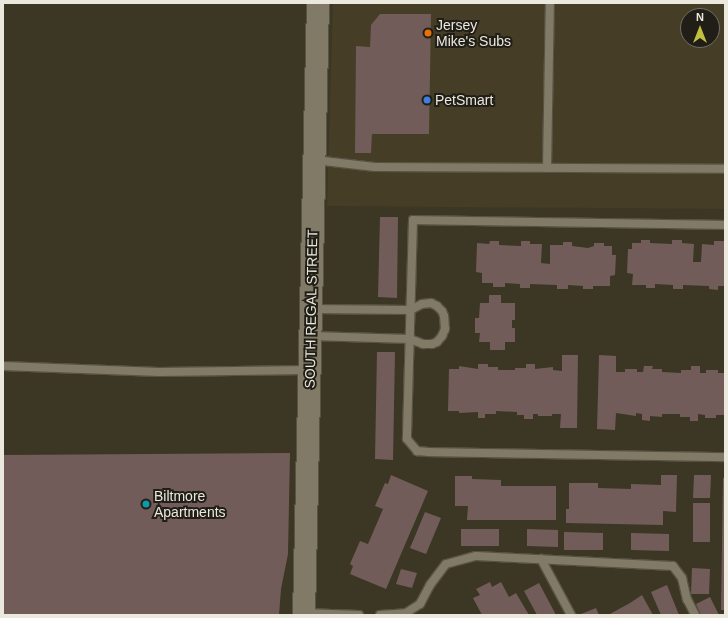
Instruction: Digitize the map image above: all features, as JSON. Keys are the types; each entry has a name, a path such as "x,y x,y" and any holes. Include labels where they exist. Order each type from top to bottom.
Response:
{"main road":[{"name":"SOUTH REGAL STREET","path":"304,614 318,3"}],"lane":[{"path":"547,168 550,3"},
{"path":"314,160 375,167 725,169"},
{"path":"725,225 413,220 407,439 417,451 725,457"},
{"path":"310,336 410,339 423,344 432,344 438,342 445,329 444,316 437,306 431,303 422,304 410,310 311,309"},
{"path":"3,366 159,372 310,370"},
{"path":"380,615 406,613 420,604 430,585 446,564 476,556 673,566 682,578 687,599 695,615"},
{"path":"541,559 570,615"},
{"path":"304,614 358,615"}],"shaded area":[{"path":"333,3 725,3 725,209 327,206"}],"building":[{"path":"380,14 431,14 429,134 372,134 371,153 355,153 356,46 370,47 371,25"},
{"path":"380,217 398,217 397,298 378,297"},
{"path":"641,240 650,240 650,243 672,244 672,240 682,240 682,243 694,244 693,262 701,262 702,244 714,245 714,241 724,241 725,286 718,286 718,290 709,289 709,286 683,285 683,289 673,289 673,285 655,284 655,288 646,288 646,285 632,285 633,274 627,273 628,249 632,249 632,243 641,243"},
{"path":"490,241 499,241 499,245 521,246 521,241 530,241 530,244 542,244 541,263 550,264 550,245 563,245 563,242 572,242 572,246 588,248 594,246 594,243 604,243 604,246 612,246 612,255 616,255 615,275 610,276 610,286 593,286 593,289 583,289 583,286 568,285 568,289 557,289 557,285 530,284 530,288 520,288 520,284 505,283 505,287 493,287 493,283 482,283 482,273 476,272 477,243 489,244"},
{"path":"489,295 501,295 501,303 515,303 515,320 512,320 512,328 515,328 515,342 505,342 505,350 490,350 490,342 479,342 480,333 475,333 475,318 479,318 480,303 489,303"},
{"path":"377,352 395,352 393,460 375,459"},
{"path":"562,355 578,355 577,428 560,428 561,414 552,414 552,416 538,416 538,414 533,414 533,419 524,419 524,415 517,415 517,412 496,411 496,414 485,414 485,418 478,418 478,412 459,413 459,411 448,411 449,369 459,369 459,366 478,369 478,364 488,364 488,367 498,367 498,370 515,370 515,368 526,368 526,364 535,364 535,369 553,367 553,370 562,371"},
{"path":"599,355 616,356 616,372 625,372 625,369 637,369 637,372 643,372 644,366 653,366 652,369 662,369 662,372 681,373 681,370 691,370 691,366 700,366 700,373 706,373 706,370 718,370 718,373 725,373 725,415 716,415 716,418 705,418 705,415 698,414 698,421 690,421 690,417 680,417 680,414 662,414 662,417 650,416 650,421 642,420 642,414 636,413 636,416 616,413 615,430 597,429"},
{"name":"Biltmore Apartments","path":"290,453 288,554 281,589 279,615 3,615 3,455"},
{"path":"391,475 428,491 386,589 350,574 353,566 350,564 360,541 368,544 383,509 375,506 385,483 388,484"},
{"path":"661,475 677,475 676,512 663,511 663,525 566,523 566,509 569,509 569,483 598,483 598,488 631,489 631,484 661,485"},
{"path":"694,475 711,475 710,498 693,498"},
{"path":"455,476 472,476 472,479 501,480 501,486 556,486 556,520 467,520 468,506 455,506"},
{"path":"723,478 725,478 725,610 721,610"},
{"path":"693,503 710,503 710,542 693,542"},
{"path":"425,512 441,518 426,554 410,548"},
{"path":"461,529 499,529 499,546 461,546"},
{"path":"527,529 558,530 558,547 527,546"},
{"path":"564,532 603,533 603,550 564,550"},
{"path":"631,533 669,534 669,551 631,550"},
{"path":"692,568 710,569 709,594 691,594"},
{"path":"401,569 417,573 412,588 396,584"},
{"path":"490,582 492,587 501,582 509,597 516,593 529,615 482,615 473,598 480,595 476,589"},
{"path":"539,583 556,615 537,615 524,591"},
{"path":"667,585 679,615 661,615 651,592"},
{"path":"642,595 653,615 608,615 630,603"},
{"path":"710,597 719,615 701,615 696,604"},
{"path":"596,608 599,615 581,615 581,614"}],"place":[{"name":"Jersey Mike's Subs","path":"428,33"},
{"name":"PetSmart","path":"427,100"},
{"name":"Biltmore Apartments","path":"146,504"}]}
